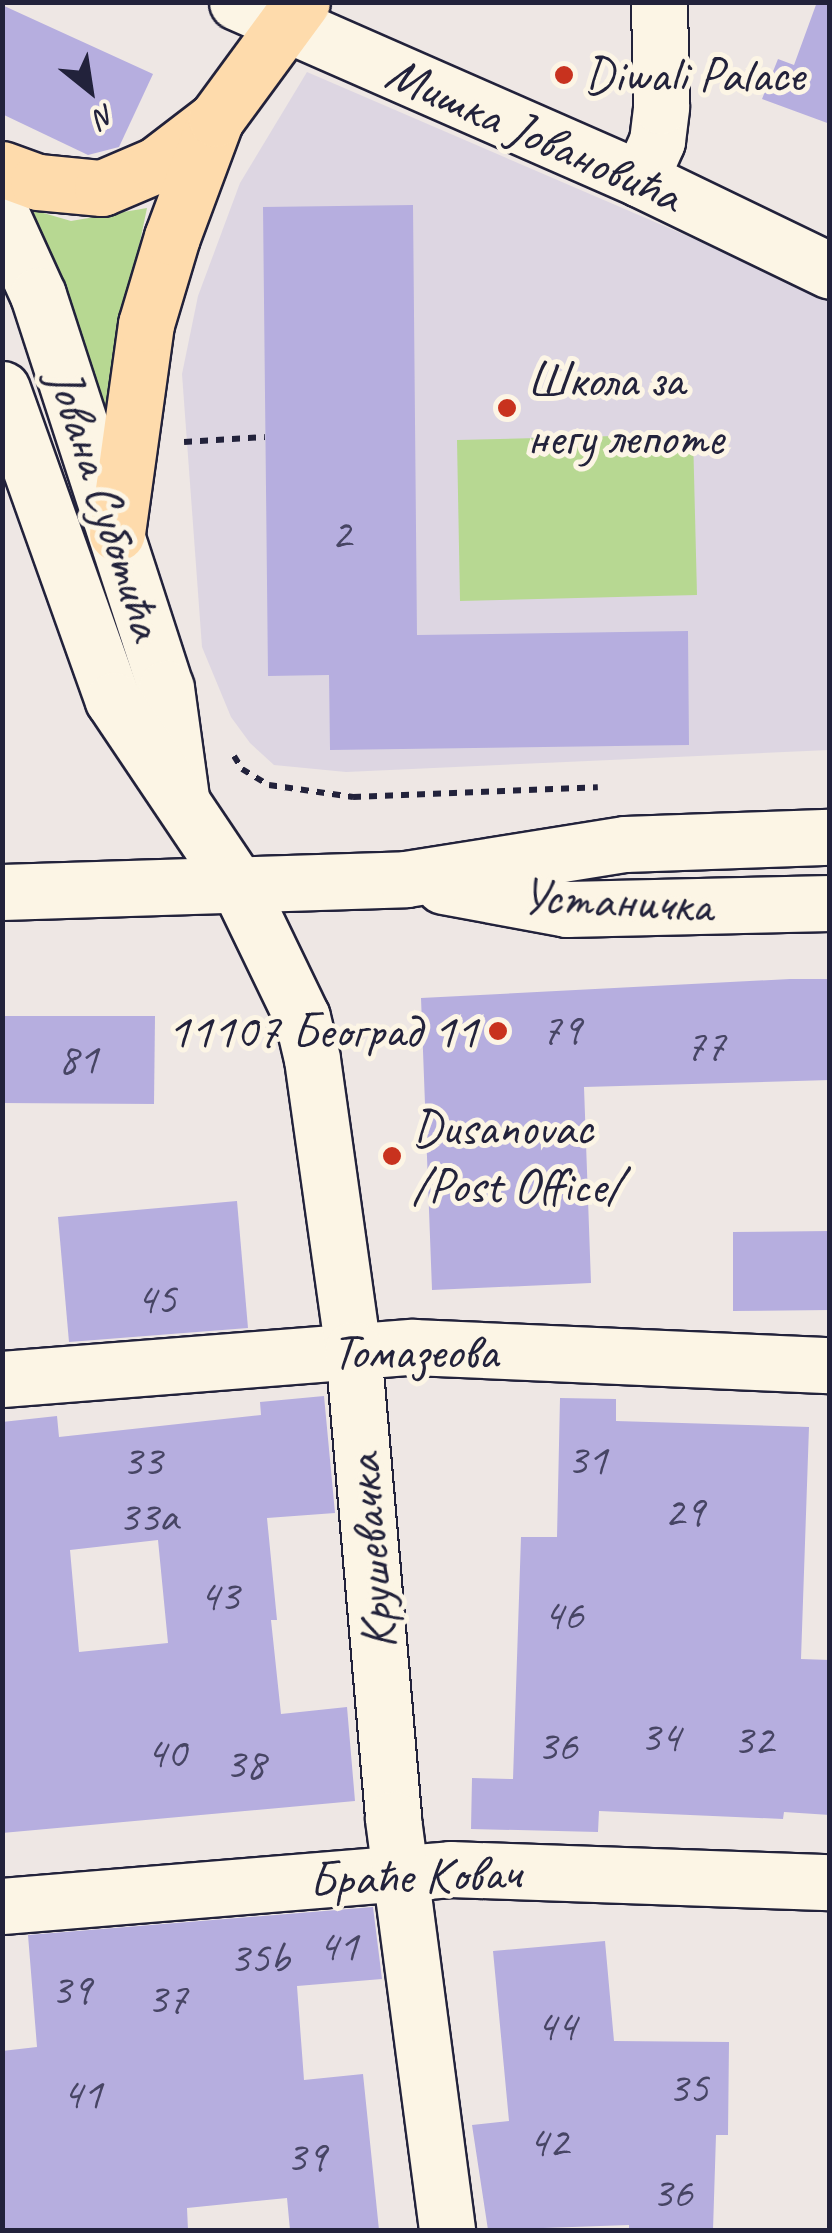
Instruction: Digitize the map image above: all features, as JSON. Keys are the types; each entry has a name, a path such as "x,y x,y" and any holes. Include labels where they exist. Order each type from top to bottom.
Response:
{"highway":[{"path":"2,169 38,182 102,188 156,165 216,120 295,13"},
{"path":"117,533 146,324 216,120"}],"main road":[{"name":"Мишка Јовановића","path":"237,2 295,13 830,271"},
{"path":"640,179 656,141 662,106 659,2"},
{"name":"Јована Суботића","path":"2,216 38,294 166,688 182,800"},
{"name":"Јована Суботића","path":"2,389 112,700 240,889"},
{"name":"Устаничка","path":"2,892 240,889 406,879 624,844 830,837"},
{"name":"Устаничка","path":"406,879 567,909 830,902"},
{"name":"Крушевачка","path":"240,889 305,1031 328,1149 353,1349 399,1872 446,2230"},
{"name":"Томазеова","path":"2,1380 353,1349 830,1365"},
{"name":"Браће Ковач","path":"2,1906 399,1872 830,1882"}],"path":[{"path":"175,442 266,437"},
{"path":"226,741 242,769 269,785 353,797 616,786"}],"shaded area":[{"name":"Школа за негу лепоте","path":"307,72 829,297 829,750 346,772 274,765 250,743 231,717 202,647 182,374 198,296 240,183"}],"green space":[{"path":"147,208 102,423 33,210 71,221"},
{"path":"693,434 697,595 460,601 457,440"}],"building":[{"path":"817,2 830,2 830,124 762,99 778,59 794,65"},
{"path":"2,5 153,74 119,147 88,155 2,114"},
{"path":"413,205 417,635 688,631 689,745 330,750 329,675 268,676 263,207"},
{"path":"830,979 830,1080 584,1087 591,1283 432,1290 421,998"},
{"path":"2,1016 155,1016 154,1104 2,1103"},
{"path":"237,1201 248,1328 69,1342 58,1217"},
{"path":"830,1231 830,1310 733,1311 733,1232"},
{"path":"324,1396 335,1513 267,1518 277,1620 271,1620 281,1714 347,1707 355,1801 2,1833 2,1422 57,1416 59,1437 261,1415 260,1402","holes":["158,1540 168,1643 79,1652 70,1550"]},
{"path":"560,1398 616,1399 616,1421 809,1427 801,1659 830,1660 830,1815 784,1812 783,1819 599,1811 598,1832 471,1829 472,1778 513,1779 521,1537 557,1537"},
{"path":"373,1907 382,1979 297,1986 304,2080 363,2074 379,2230 290,2230 287,2198 187,2208 188,2230 2,2230 2,2051 37,2047 28,1935"},
{"path":"605,1941 614,2041 729,2042 728,2135 716,2135 713,2230 629,2230 629,2225 488,2230 472,2125 509,2121 493,1951"}],"place":[{"name":"Diwali Palace","path":"564,75"},
{"name":"Школа за негу лепоте","path":"507,408"},
{"name":"11107 Београд 11","path":"498,1031"},
{"name":"Dusanovac /Post Office/","path":"392,1156"}]}
